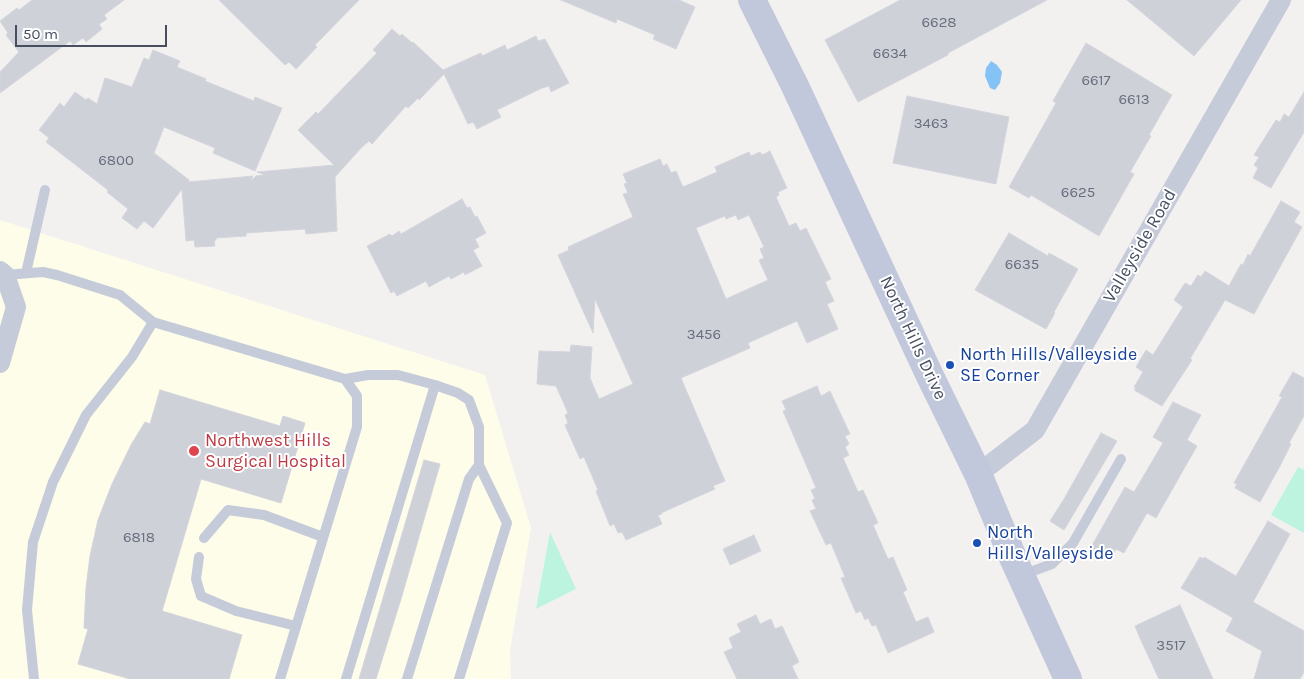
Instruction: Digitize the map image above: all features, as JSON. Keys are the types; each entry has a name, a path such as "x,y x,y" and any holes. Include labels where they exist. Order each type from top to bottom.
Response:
{"street":[{"name":"North Hills Drive","path":"753,0 928,374 978,474 1021,576 1068,679"},
{"name":"Valleyside Road","path":"978,474 1035,430 1281,0"},
{"path":"0,364 16,306 2,274"}],"lane":[{"path":"26,273 45,190"},
{"path":"2,274 43,272 57,275 120,295 153,322 345,379 368,375 398,375 458,393 469,400 479,427 479,465 507,523 459,679"},
{"path":"34,679 27,610 33,542 47,499 53,482 86,415 132,357 153,322"},
{"path":"280,679 357,427 357,396 345,379"},
{"path":"346,679 435,385"},
{"path":"1021,576 1052,564 1073,543 1121,460"},
{"path":"407,679 469,479 479,465"},
{"path":"204,538 228,510 264,515 323,536"},
{"path":"199,557 196,579 201,596 236,610 296,626"}],"shaded area":[{"path":"0,220 485,375 531,528 510,650 511,679 0,679"}],"green space":[{"path":"1298,467 1304,470 1304,533 1271,515"},
{"path":"550,532 576,589 536,609"}],"water":[{"path":"991,61 1002,72 1000,83 995,90 990,88 985,76 986,68"}],"building":[{"path":"32,0 124,0 104,15 107,19 99,24 102,29 86,42 83,38 73,45 70,41 0,93 0,72 19,52 6,35 8,33 0,21 17,8 19,10"},
{"path":"219,0 359,0 315,45 317,47 296,69 289,62 285,65"},
{"path":"561,0 679,0 695,7 676,49 653,39 655,35 617,19 616,23"},
{"path":"900,0 1047,0 858,102 825,40"},
{"path":"1127,0 1241,0 1194,56"},
{"path":"392,29 400,36 402,34 413,42 443,70 481,53 482,56 505,45 507,50 536,36 538,41 545,39 569,83 551,92 549,86 542,88 497,110 501,117 477,129 473,122 468,124 444,74 419,100 418,98 408,108 406,106 372,144 369,141 361,148 335,177 337,231 306,234 305,229 246,233 246,236 216,238 214,241 215,246 195,247 194,240 186,241 182,189 153,228 144,221 137,229 122,218 128,209 107,192 108,190 46,142 49,138 39,130 60,103 64,107 75,92 86,100 88,98 97,104 105,78 132,87 144,58 149,60 153,50 180,61 177,67 206,79 205,81 254,101 255,97 282,108 255,171 213,153 215,148 164,127 154,153 189,180 188,182 253,176 251,181 256,176 265,175 257,172 334,165 298,130 316,112 318,114 377,53 373,50"},
{"path":"1086,43 1172,95 1130,172 1134,174 1099,236 1031,195 1029,198 1009,187 1056,103 1053,101"},
{"path":"1304,92 1304,132 1271,188 1253,178 1258,168 1254,165 1259,157 1254,155 1276,120 1280,122 1284,114 1289,117"},
{"path":"907,96 1009,117 996,184 893,163"},
{"path":"770,151 787,188 778,192 779,195 776,197 789,226 796,223 800,231 806,228 831,279 825,282 834,301 827,304 838,329 807,343 797,321 748,343 750,348 681,378 725,481 713,486 715,489 661,513 658,515 662,524 626,540 622,532 618,533 614,524 610,526 584,457 580,459 565,425 568,423 565,415 568,413 556,386 537,384 539,351 570,352 571,345 592,347 590,378 599,399 633,384 595,299 593,333 558,255 569,250 568,247 633,217 623,194 628,193 624,184 627,183 623,174 660,159 663,166 667,164 671,173 676,171 683,187 717,172 715,167 749,152 751,156 760,152 762,155","holes":["736,215 738,220 749,215 764,247 760,249 764,258 759,260 768,280 726,299 696,228 725,216 726,219"]},
{"path":"462,199 467,208 470,207 475,217 477,216 486,233 475,239 479,247 473,250 482,266 465,275 464,272 451,279 449,276 429,287 426,281 397,296 394,291 391,293 367,246 390,234 392,236 399,231 401,234"},
{"path":"1281,201 1300,212 1294,222 1302,227 1254,314 1225,300 1190,359 1192,360 1162,406 1134,390 1143,372 1136,367 1146,350 1153,355 1183,307 1174,300 1185,283 1191,286 1198,275 1201,277 1205,271 1229,286 1248,254 1250,256"},
{"path":"1009,233 1048,256 1049,253 1078,269 1046,329 975,290"},
{"path":"1293,372 1304,378 1304,416 1260,502 1235,488 1237,484 1234,483 1282,397 1279,396"},
{"path":"817,386 821,396 830,391 850,434 845,436 849,444 845,447 849,455 843,458 858,492 863,490 878,523 873,525 888,559 893,557 907,590 903,592 916,622 928,617 934,632 888,653 876,625 872,626 868,618 865,620 861,611 856,613 841,578 845,577 831,543 826,545 810,511 816,509 812,500 815,499 811,490 816,488 783,411 786,410 782,401"},
{"path":"160,390 280,426 283,416 305,423 281,503 201,479 162,611 242,635 229,679 130,679 78,664 88,629 84,628 86,588 90,556 98,520 112,484 131,445 145,422 150,424"},
{"path":"1173,402 1201,415 1187,440 1197,446 1156,518 1147,513 1124,553 1116,549 1110,560 1090,549 1125,487 1134,492 1163,443 1153,437"},
{"path":"1101,433 1117,441 1064,530 1050,521"},
{"path":"424,460 440,464 401,599 376,679 359,679"},
{"path":"1268,521 1290,534 1253,602 1304,631 1304,672 1300,679 1254,679 1262,651 1226,631 1233,618 1181,588 1200,557 1203,559 1204,557 1236,576"},
{"path":"754,535 761,551 730,565 723,549"},
{"path":"1180,605 1213,679 1159,679 1139,636 1135,626"},
{"path":"756,615 760,624 771,619 775,629 782,626 799,662 792,666 798,679 737,679 724,652 733,648 729,638 741,632 737,624"}],"place":[{"name":"North Hills/Valleyside SE Corner","path":"950,365"},
{"name":"Northwest Hills Surgical Hospital","path":"194,451"},
{"name":"North Hills/Valleyside","path":"977,543"}]}
